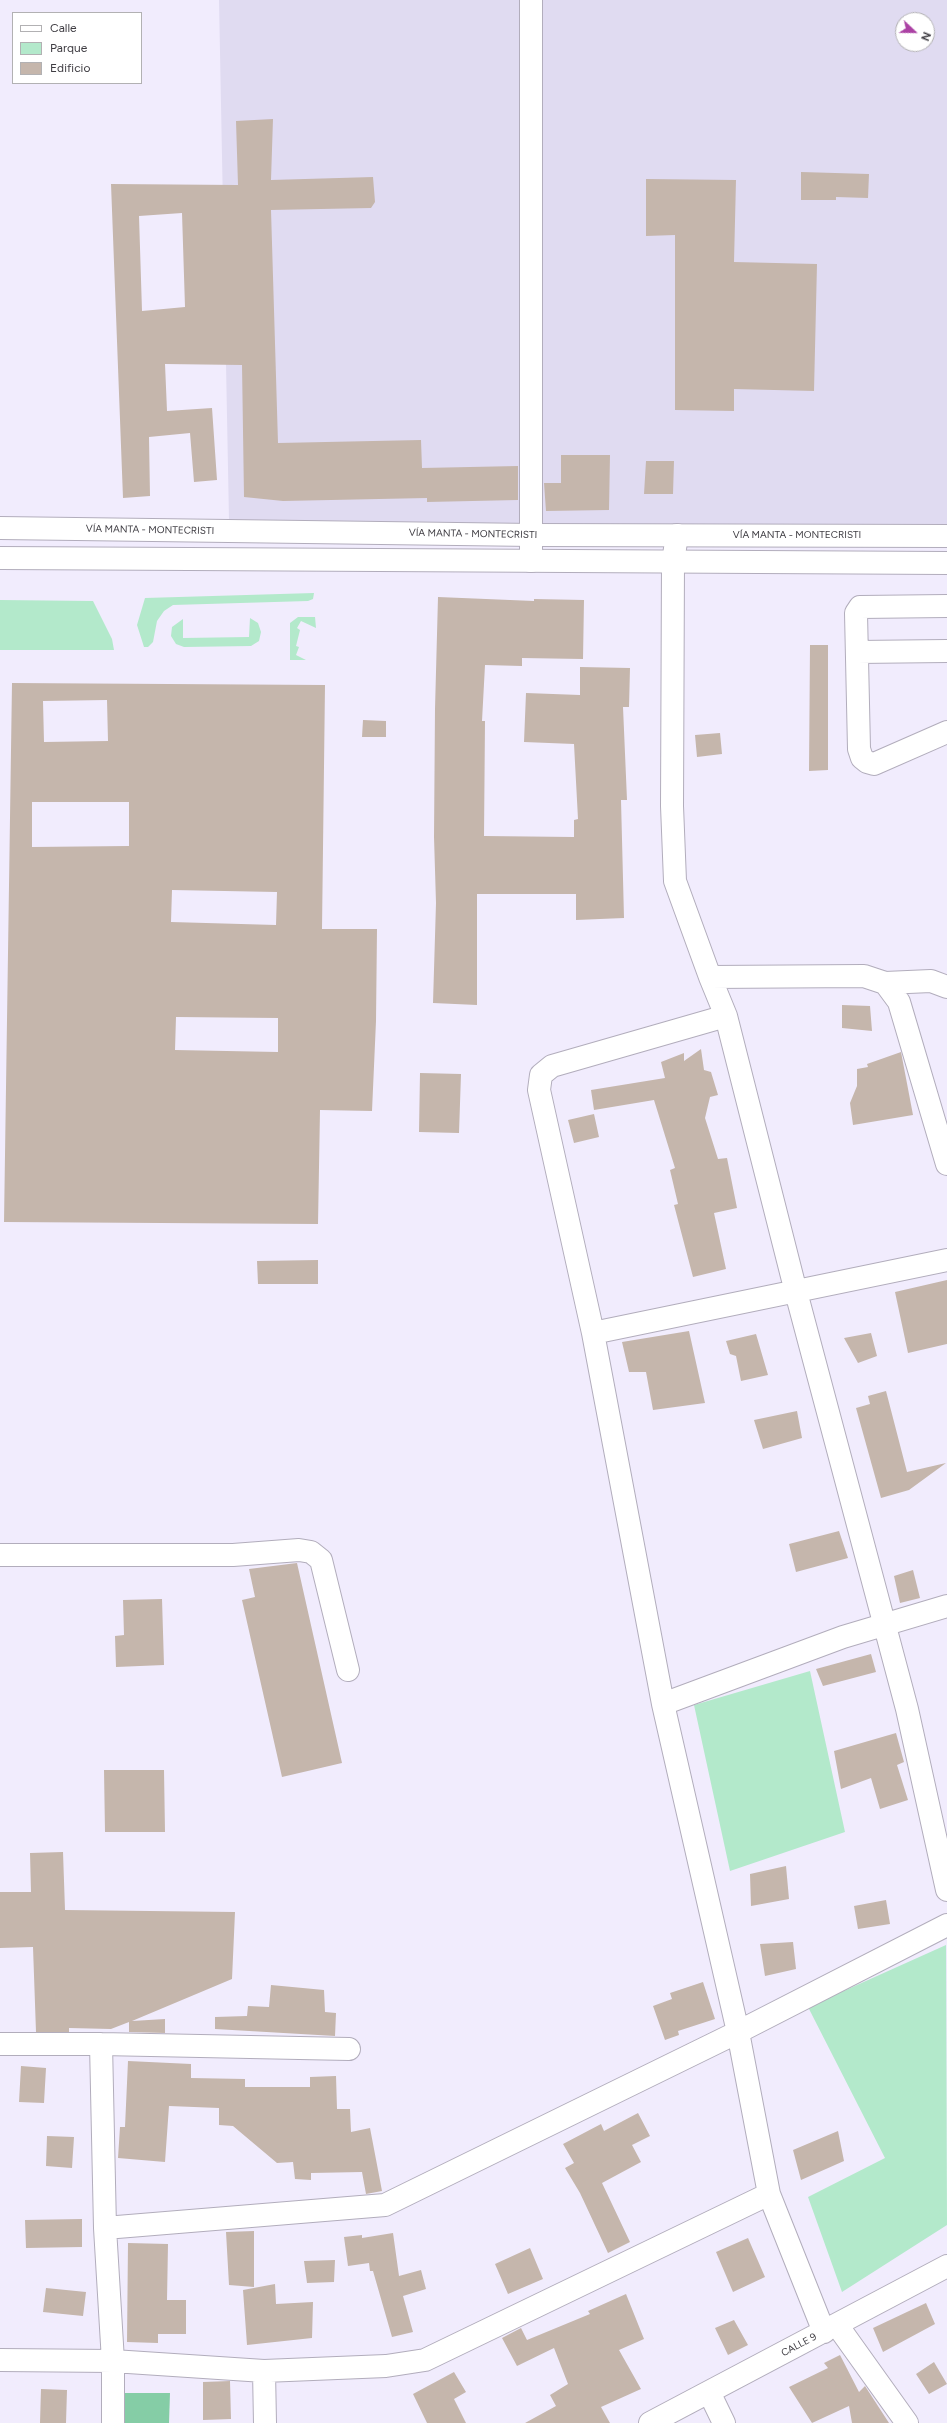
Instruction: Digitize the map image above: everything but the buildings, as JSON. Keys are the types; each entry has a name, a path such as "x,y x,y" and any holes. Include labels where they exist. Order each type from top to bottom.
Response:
{"street":[{"path":"531,0 533,535 531,561"},
{"name":"VÍA MANTA - MONTECRISTI","path":"0,528 533,535 947,536"},
{"path":"677,535 673,562 672,806 675,881 726,1016 796,1292 907,1709 947,1890"},
{"path":"0,558 947,563"},
{"path":"947,606 860,607 856,613 859,749 862,758 867,762 874,764 947,732"},
{"path":"857,652 947,652"},
{"path":"710,977 864,976 884,983 930,981 947,987"},
{"path":"884,983 899,1002 947,1164"},
{"path":"726,1016 552,1066 541,1075 539,1090 593,1332 663,1704 738,2032 769,2194 831,2329 907,2423"},
{"path":"593,1332 796,1292 947,1260"},
{"path":"0,1555 233,1555 299,1550 311,1552 321,1560 348,1670"},
{"path":"663,1704 843,1637 947,1606"},
{"path":"105,2228 385,2205 738,2032 947,1925"},
{"path":"0,2044 101,2044 349,2049"},
{"path":"101,2044 105,2228 113,2361 113,2423"},
{"path":"0,2360 113,2361 264,2371 386,2366 425,2360 769,2194"},
{"name":"CALLE 9","path":"650,2423 831,2329 947,2266"},
{"path":"264,2371 265,2423"},
{"path":"709,2392 724,2423"}],"shaded area":[{"path":"219,0 947,0 947,531 229,520"}],"green space":[{"path":"314,593 313,599 308,601 173,605 164,611 157,621 153,642 148,647 144,647 137,625 145,598"},
{"path":"0,600 93,601 112,639 114,650 0,650"},
{"path":"298,617 315,617 316,628 301,621 297,628 300,630 296,646 299,647 296,655 306,660 290,660 290,623"},
{"path":"250,618 258,623 261,632 259,641 251,646 184,647 176,644 171,636 172,627 183,619 183,638 249,637"},
{"path":"810,1671 845,1832 730,1871 694,1705"},
{"path":"946,1945 947,2225 842,2292 808,2197 885,2158 808,2007"},
{"path":"125,2393 170,2393 169,2423 125,2423"}]}
